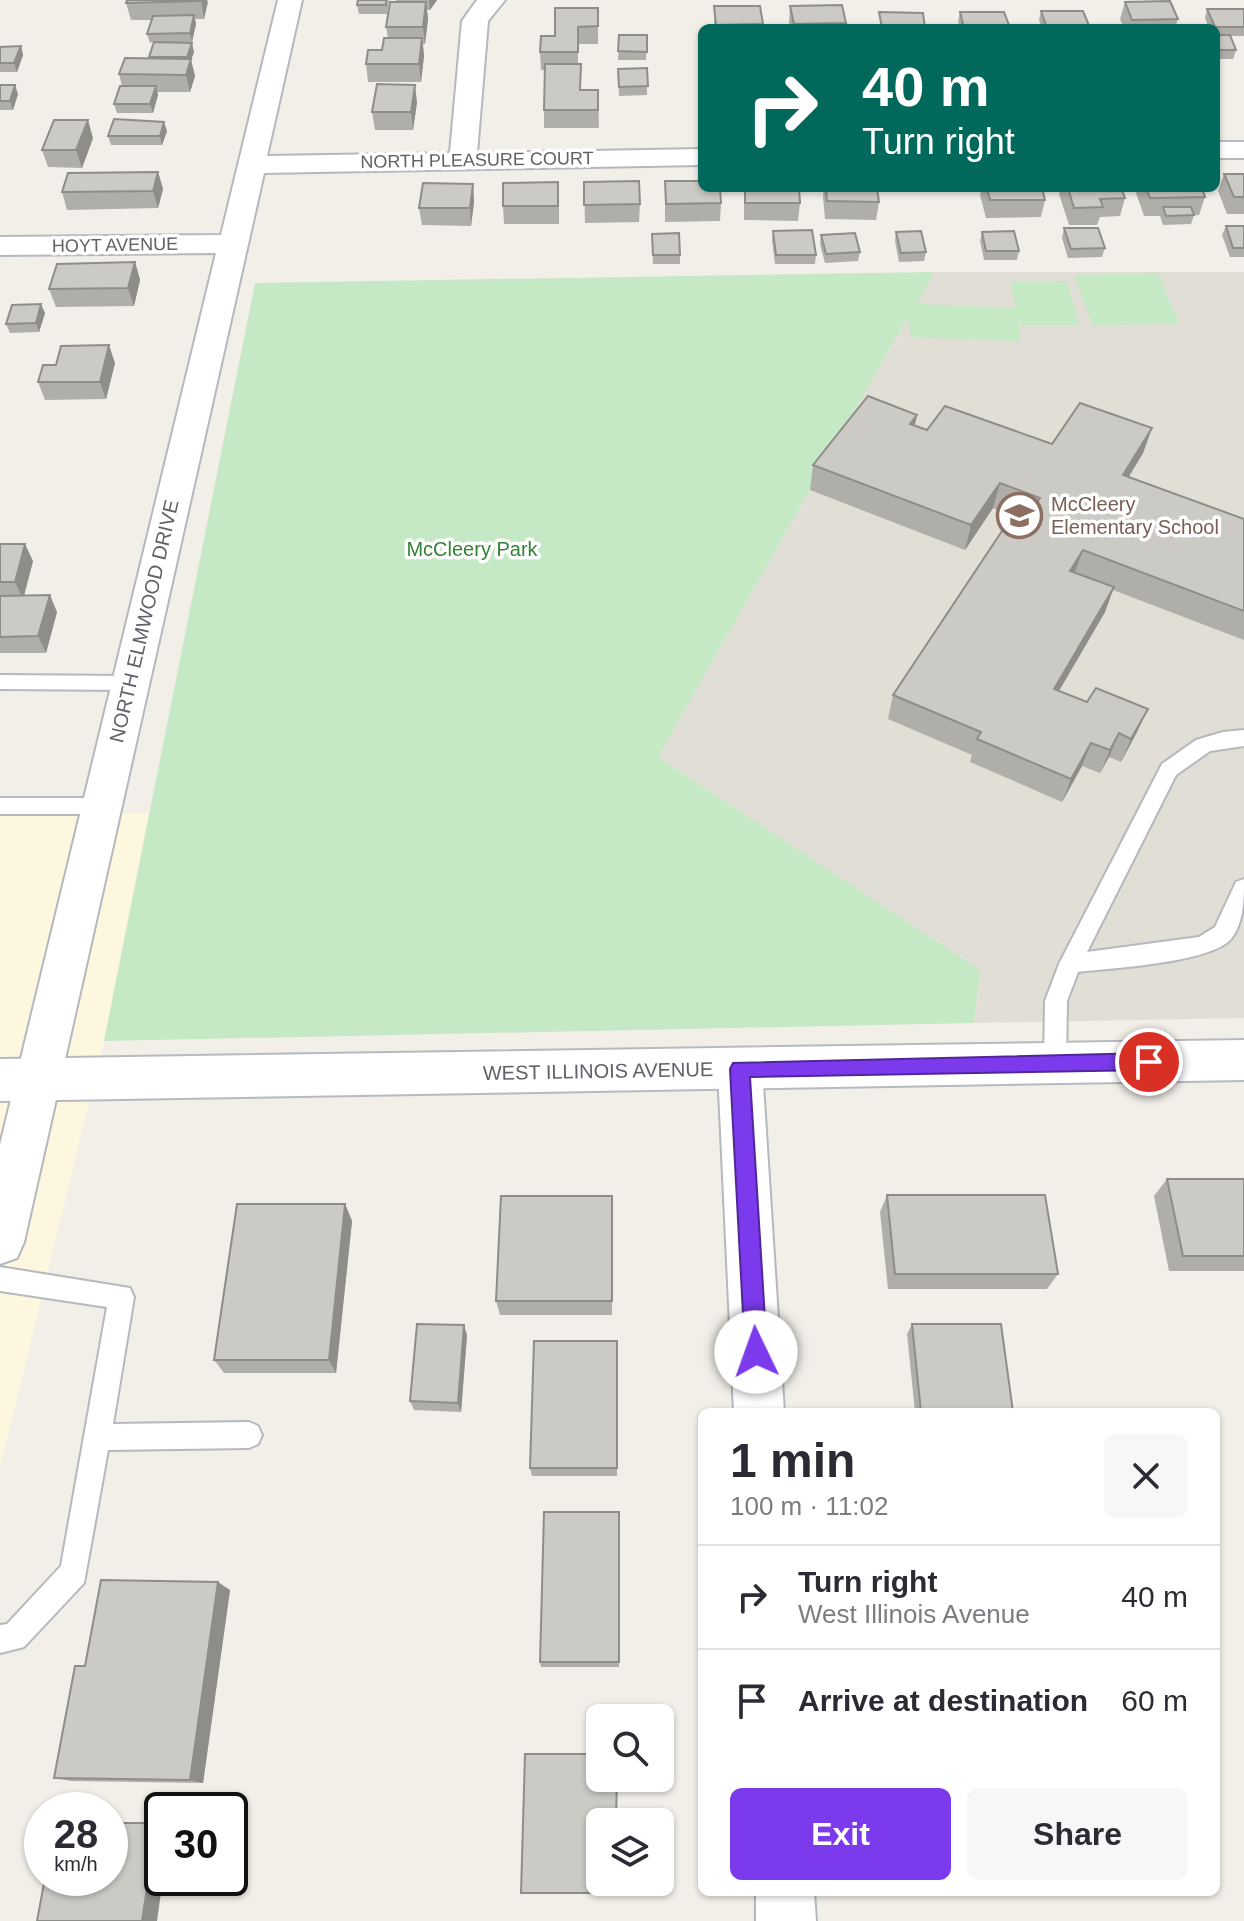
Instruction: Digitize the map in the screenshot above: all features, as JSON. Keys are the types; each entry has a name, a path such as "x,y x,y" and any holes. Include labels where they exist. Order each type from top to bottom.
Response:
{"main road":[{"name":"WEST ILLINOIS AVENUE","path":"20,1080 1244,1060"}],"street":[{"name":"NORTH ELMWOOD DRIVE","path":"1,1236 20,1080 102,806 290,0"},
{"path":"463,160 475,21 481,9 493,0"},
{"path":"1220,150 1244,150"},
{"name":"NORTH PLEASURE COURT","path":"252,165 698,157"},
{"name":"HOYT AVENUE","path":"0,246 231,244"},
{"path":"740,1069 759,1408"},
{"path":"785,1896 786,1921"}],"lane":[{"path":"0,682 129,683"},
{"path":"1055,1063 1056,1001 1070,964 1169,770 1183,756 1200,746 1244,738"},
{"path":"0,806 102,806"},
{"path":"1070,964 1203,946 1223,933 1244,888"},
{"path":"0,1279 121,1297 74,1573 14,1637 0,1639"},
{"path":"97,1437 249,1435"}],"shaded area":[{"name":"McCleery Elementary School","path":"934,272 1244,272 1244,1018 974,1023 980,970 658,757"},
{"path":"0,813 149,813 104,1041 0,1468"}],"green space":[{"name":"McCleery Park","path":"934,272 917,304 1016,308 1010,282 1067,281 1079,325 1021,325 1018,317 1020,341 911,337 908,317 658,757 980,970 974,1023 104,1041 255,283"},
{"path":"1158,273 1179,323 1093,326 1074,275"}],"building":[{"path":"127,0 201,0 126,3"},
{"path":"358,0 386,0 386,5 357,5"},
{"path":"1170,1 1178,19 1132,20 1125,2"},
{"path":"390,2 426,2 423,27 386,27"},
{"path":"842,5 846,23 794,24 790,6"},
{"path":"714,6 760,6 763,24 716,24"},
{"path":"555,8 598,8 598,26 578,27 578,52 540,52 541,36 555,36"},
{"path":"1207,9 1244,9 1244,27 1214,24"},
{"path":"1041,11 1083,11 1088,24 1046,24"},
{"path":"879,12 923,13 924,24 881,24"},
{"path":"960,12 1004,12 1008,24 963,24"},
{"path":"194,15 190,33 147,34 153,16"},
{"path":"619,35 647,35 647,52 618,51"},
{"path":"1220,35 1230,35 1236,50 1220,50"},
{"path":"384,38 422,38 419,64 366,64 368,50 382,50"},
{"path":"154,42 192,43 187,57 149,57"},
{"path":"21,46 14,63 0,63 0,47"},
{"path":"125,58 191,59 186,75 119,74"},
{"path":"545,64 581,64 580,90 598,90 598,110 544,110"},
{"path":"647,68 648,86 619,87 618,69"},
{"path":"377,84 415,85 411,112 372,112"},
{"path":"0,85 15,85 10,101 0,101"},
{"path":"120,86 156,86 150,104 114,104"},
{"path":"114,119 164,122 160,136 108,136"},
{"path":"54,120 88,120 76,150 42,150"},
{"path":"158,172 153,191 62,192 68,173"},
{"path":"1224,174 1244,174 1244,197 1234,197"},
{"path":"639,181 640,204 584,205 584,182"},
{"path":"665,181 698,181 698,192 720,192 721,203 666,204"},
{"path":"558,182 558,206 503,206 503,183"},
{"path":"423,183 473,184 470,208 419,208"},
{"path":"745,192 799,192 800,203 745,203"},
{"path":"826,192 878,192 879,202 827,201"},
{"path":"988,192 1043,192 1045,200 990,200"},
{"path":"1069,192 1123,192 1125,198 1100,199 1103,207 1074,208"},
{"path":"1148,192 1203,192 1205,197 1150,198"},
{"path":"1163,207 1191,207 1194,215 1166,216"},
{"path":"1226,226 1244,226 1244,248 1233,248"},
{"path":"1064,228 1098,228 1105,248 1071,249"},
{"path":"812,230 816,255 776,255 773,231"},
{"path":"921,231 926,252 901,253 896,232"},
{"path":"1014,231 1019,251 986,251 982,232"},
{"path":"679,233 680,255 653,255 652,234"},
{"path":"855,233 860,252 826,254 821,235"},
{"path":"135,262 128,288 49,289 57,264"},
{"path":"41,304 36,323 6,324 12,305"},
{"path":"109,345 100,382 38,382 43,365 56,365 61,346"},
{"path":"868,396 917,415 910,424 927,430 945,406 1052,444 1080,403 1152,428 1123,475 1244,519 1244,611 1083,550 1070,571 1114,587 1054,689 1087,702 1096,688 1148,709 1131,739 1119,733 1110,750 1091,743 1071,779 977,739 981,732 893,695 1006,525 1018,530 1040,498 1000,483 971,525 813,465"},
{"path":"0,544 25,544 15,582 0,582"},
{"path":"50,595 38,636 0,637 0,596"},
{"path":"1167,1179 1244,1179 1244,1256 1183,1256"},
{"path":"887,1195 1045,1195 1058,1274 895,1274"},
{"path":"501,1196 612,1196 612,1301 496,1301"},
{"path":"237,1204 345,1204 329,1360 214,1360"},
{"path":"417,1324 464,1325 458,1403 410,1401"},
{"path":"912,1324 1001,1324 1012,1408 921,1408"},
{"path":"534,1341 617,1341 617,1468 530,1468"},
{"path":"544,1512 619,1512 619,1662 540,1662"},
{"path":"101,1580 218,1582 190,1780 54,1778 75,1666 85,1666"},
{"path":"525,1754 586,1754 586,1792 617,1792 616,1808 586,1808 586,1893 521,1893"},
{"path":"128,1823 144,1823 146,1896 142,1921 37,1921 42,1896 128,1896"}],"place":[{"name":"McCleery Elementary School","path":"1020,515"}],"route":[{"path":"756,1352 740,1069 1149,1062"}]}
